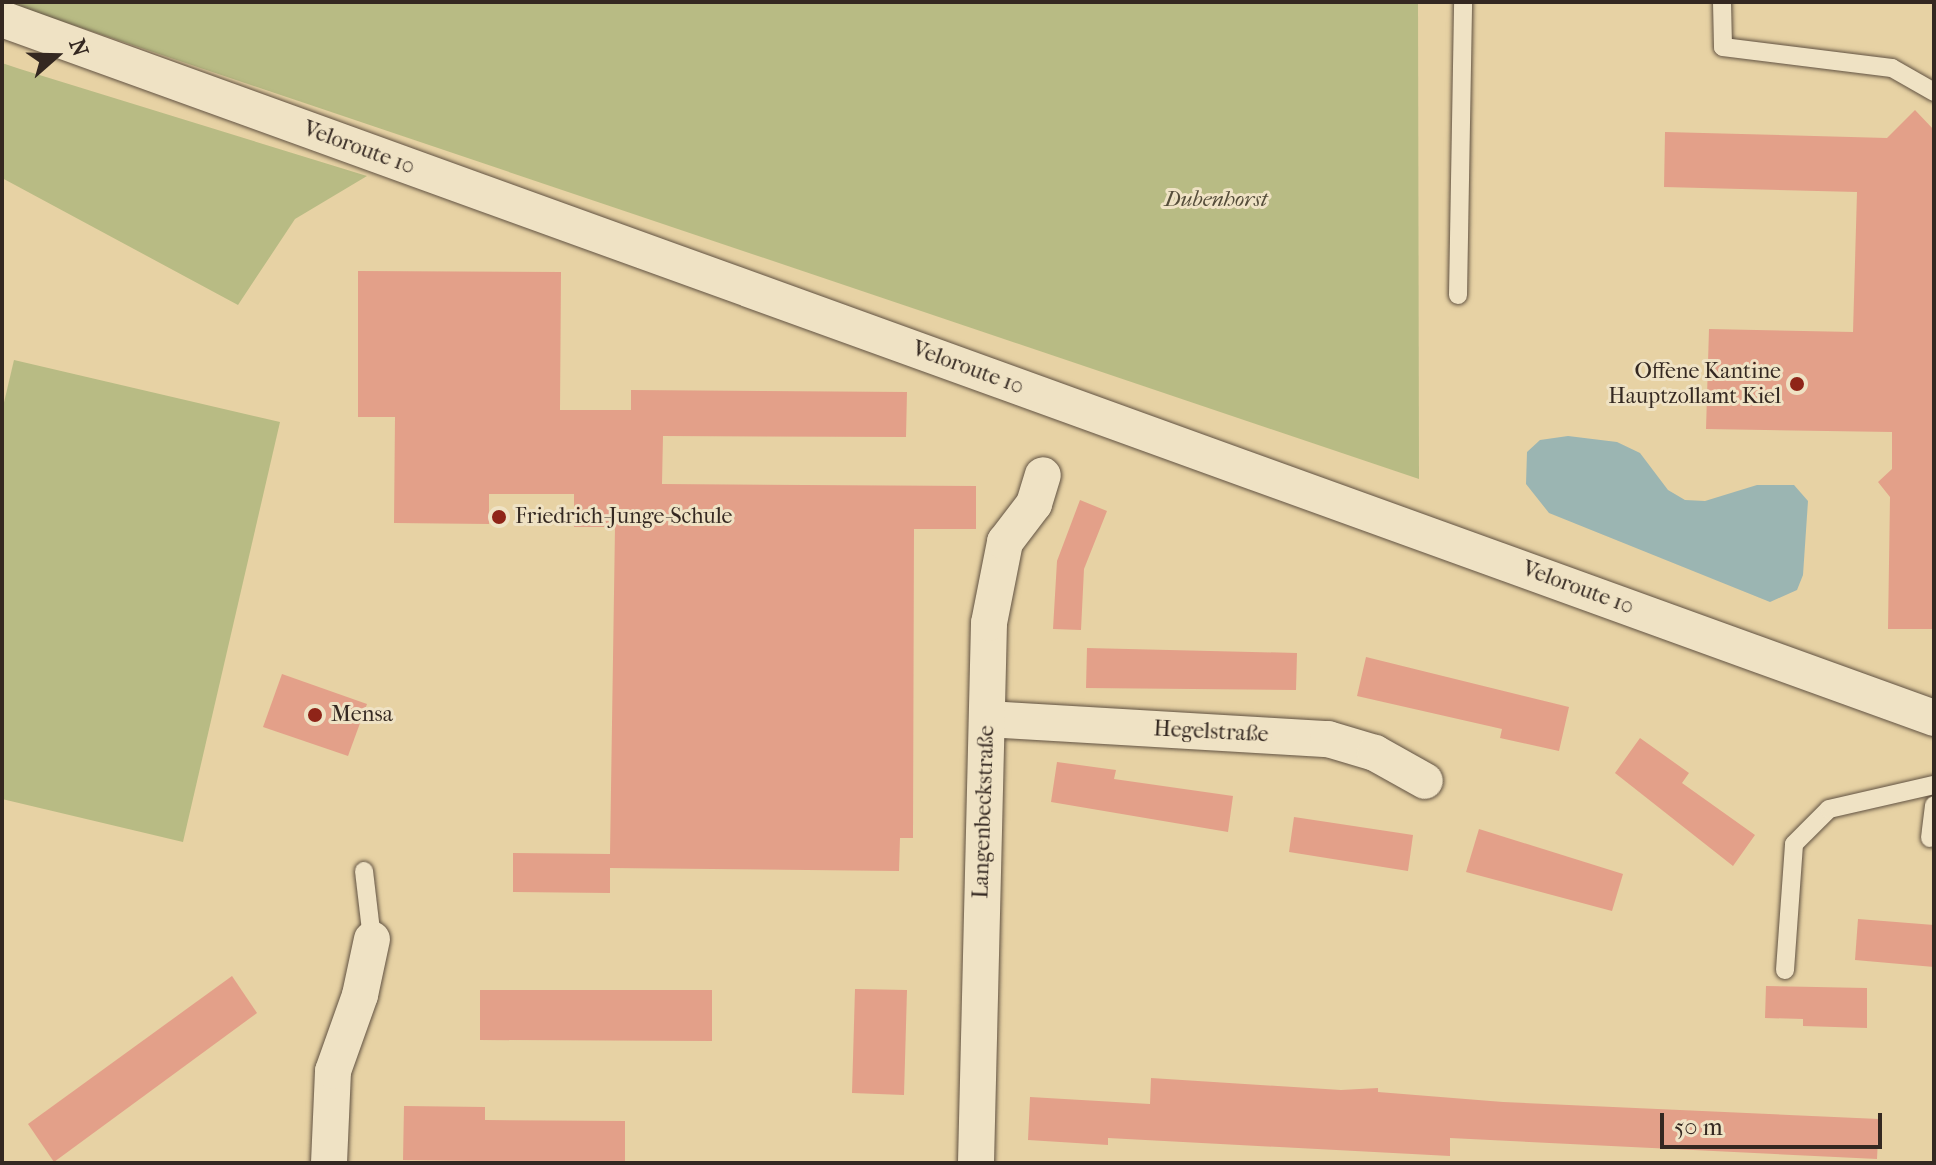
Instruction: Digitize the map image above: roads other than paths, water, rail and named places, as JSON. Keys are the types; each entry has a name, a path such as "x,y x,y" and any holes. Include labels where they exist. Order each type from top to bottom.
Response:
{"street":[{"name":"Veloroute 10","path":"2,19 1934,718"},
{"name":"Langenbeckstraße","path":"976,1163 989,623 997,568 1005,542 1034,504 1043,475"},
{"name":"Hegelstraße","path":"987,719 1328,739 1375,753 1425,781"},
{"path":"329,1163 333,1071 360,995 372,939"}],"lane":[{"path":"1458,295 1463,2"},
{"path":"1722,2 1723,47 1892,68 1934,92"},
{"path":"1785,970 1794,844 1829,809 1934,785"},
{"path":"1930,838 1934,805"},
{"path":"364,871 372,939"}],"water":[{"path":"1568,436 1617,442 1640,453 1668,490 1685,500 1705,501 1757,485 1794,485 1808,501 1803,575 1797,590 1770,602 1549,513 1526,484 1527,452 1540,440"}],"place":[{"name":"Offene Kantine Hauptzollamt Kiel","path":"1797,384"},
{"name":"Friedrich-Junge-Schule","path":"499,517"},
{"name":"Mensa","path":"315,715"}],"park label":[{"name":"Dubenhorst","path":"1216,200"}]}
